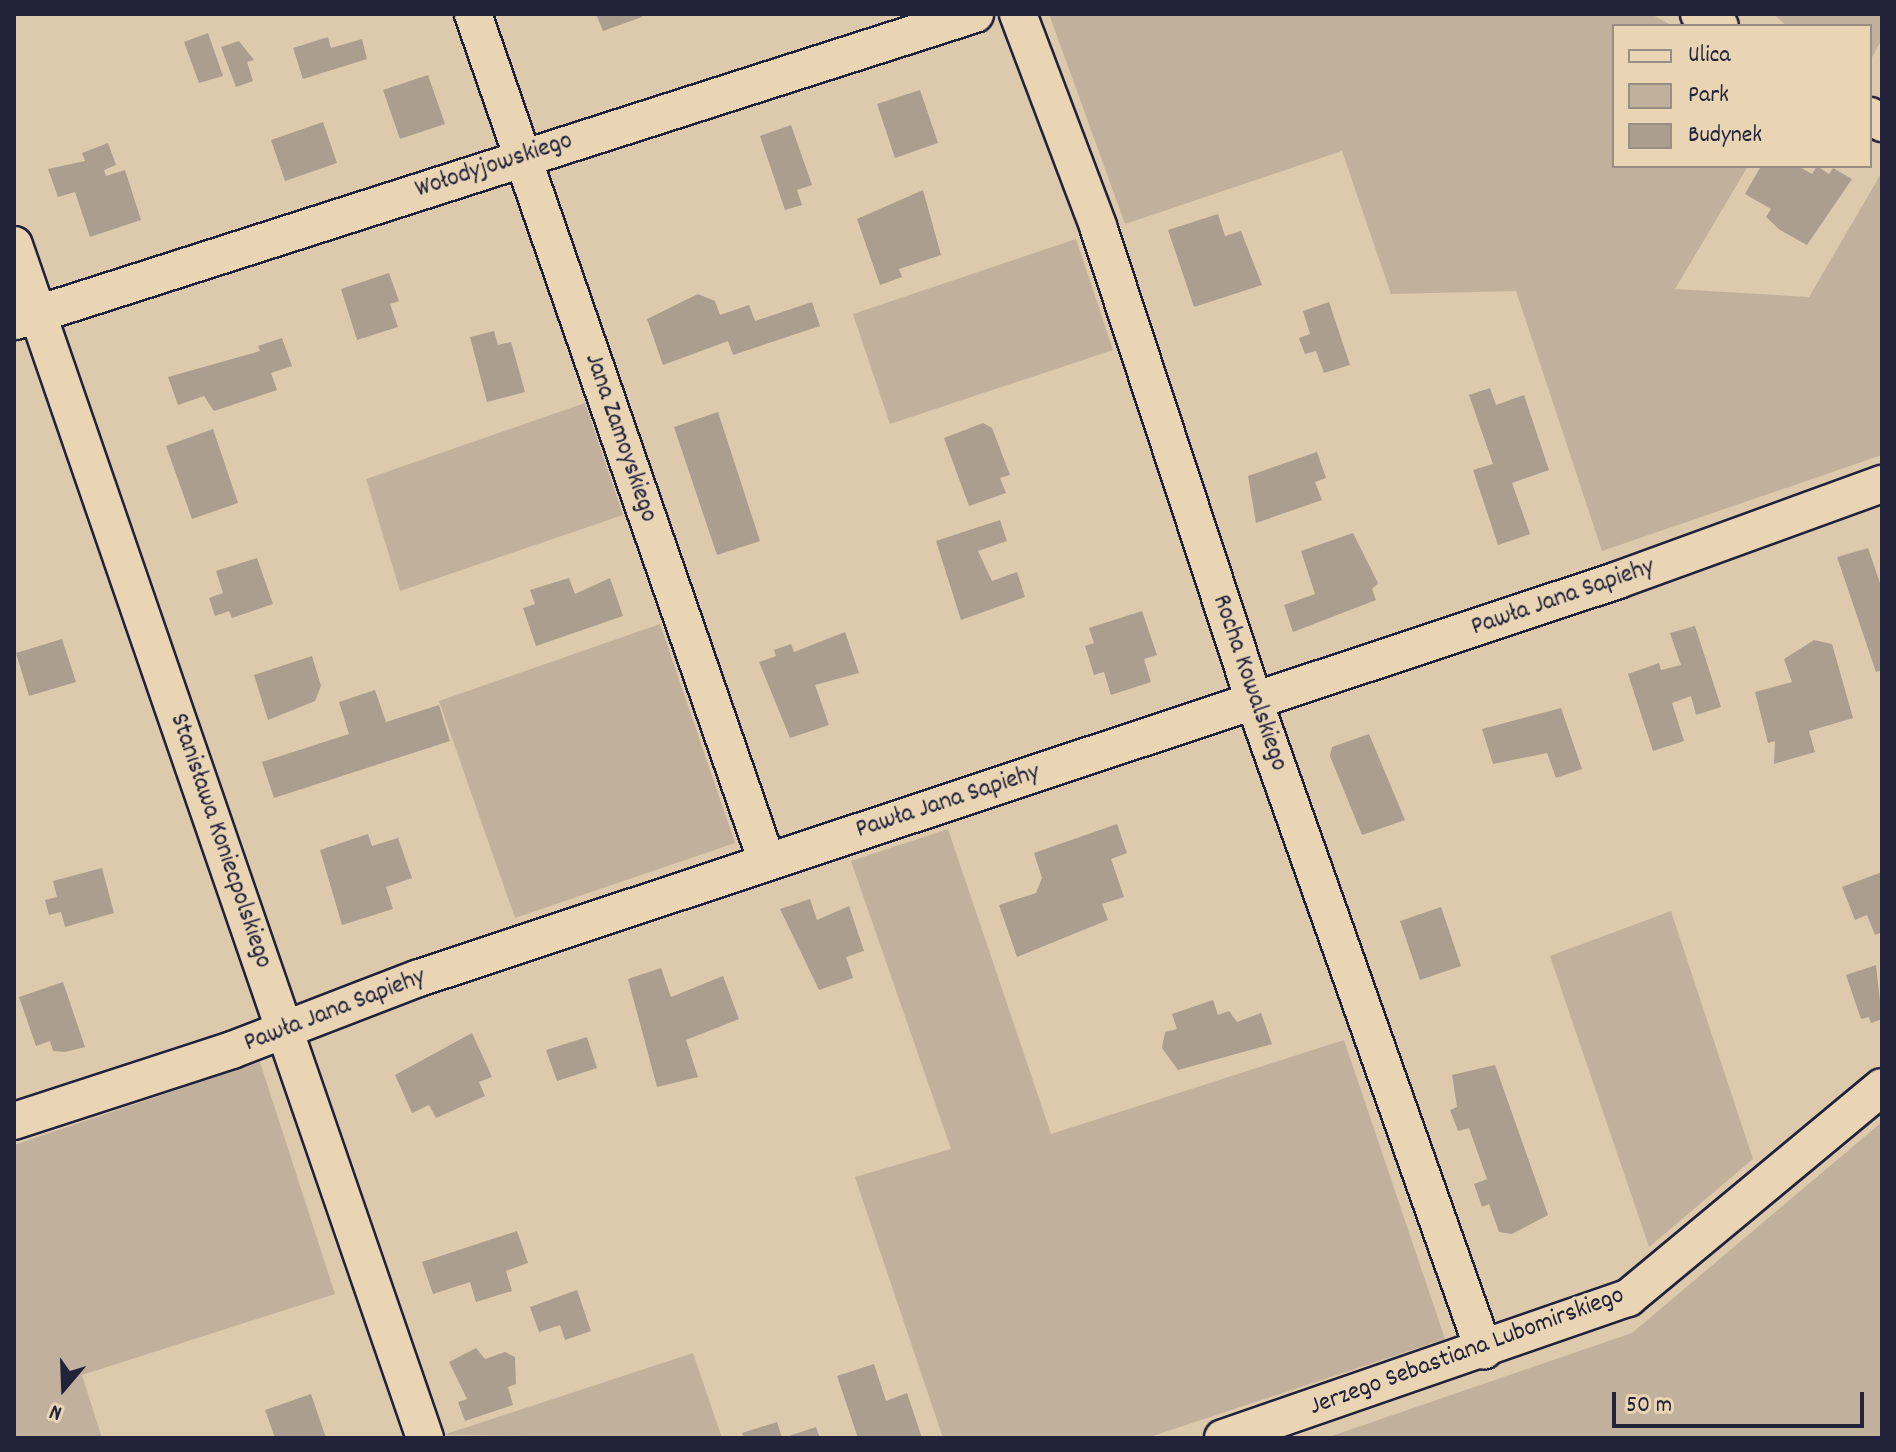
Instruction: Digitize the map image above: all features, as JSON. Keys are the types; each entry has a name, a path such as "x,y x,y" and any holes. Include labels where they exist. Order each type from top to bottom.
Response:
{"street":[{"name":"Jana Zamoyskiego","path":"473,14 767,862"},
{"name":"Wołodyjowskiego","path":"26,318 975,14"},
{"name":"Rocha Kowalskiego","path":"1018,14 1098,226 1254,701 1484,1351"},
{"path":"1699,14 1716,24"},
{"name":"Stanisława Koniecpolskiego","path":"14,245 26,318 284,1027 425,1438"},
{"name":"Pawła Jana Sapiehy","path":"14,1121 767,862 1254,701 1882,484"},
{"name":"Jerzego Sebastiana Lubomirskiego","path":"1223,1438 1484,1351 1628,1298 1882,1087"}],"green space":[{"path":"1049,14 1651,14 1669,24 1612,24 1612,168 1747,168 1675,289 1809,297 1882,172 1882,455 1602,551 1516,291 1391,294 1342,151 1125,224"},
{"path":"1773,14 1882,14 1882,39 1872,57 1872,24 1785,24"},
{"path":"1076,239 1113,350 890,424 853,314"},
{"path":"585,403 623,515 400,591 366,479"},
{"path":"660,624 735,843 515,918 439,701"},
{"path":"948,829 1051,1134 1344,1040 1445,1339 1147,1438 943,1438 855,1177 951,1149 851,861"},
{"path":"1671,911 1753,1159 1649,1247 1550,956"},
{"path":"260,1062 335,1294 82,1375 102,1438 14,1438 14,1145"},
{"path":"1882,1122 1882,1438 1326,1438 1632,1333"},
{"path":"693,1353 722,1438 443,1435"}],"building":[{"path":"596,14 641,14 642,17 603,31"},
{"path":"208,33 223,76 199,83 184,42"},
{"path":"328,37 331,48 362,39 367,59 303,79 293,48"},
{"path":"239,41 254,60 247,62 253,81 236,87 221,47"},
{"path":"428,75 445,124 400,139 383,90"},
{"path":"920,90 938,143 895,158 877,104"},
{"path":"323,122 337,163 285,181 271,140"},
{"path":"791,125 812,185 797,190 802,205 785,210 760,136"},
{"path":"108,143 116,165 104,170 106,176 125,170 141,220 90,237 75,192 58,197 48,169 85,161 82,153"},
{"path":"1760,168 1802,168 1812,174 1816,168 1820,168 1829,174 1833,168 1852,179 1807,245 1780,230 1766,217 1771,209 1745,194"},
{"path":"923,190 941,255 899,269 902,277 880,285 857,219"},
{"path":"1218,214 1225,236 1241,231 1262,285 1194,307 1168,230"},
{"path":"389,273 399,301 390,304 398,327 357,340 341,289"},
{"path":"698,294 715,301 720,315 749,305 755,321 812,302 820,326 733,355 728,341 663,365 647,319"},
{"path":"1329,302 1350,365 1324,373 1316,351 1305,354 1299,338 1310,334 1303,311"},
{"path":"494,331 498,345 511,342 525,392 487,402 470,337"},
{"path":"282,338 292,366 271,373 277,390 214,411 204,396 178,405 168,377 260,351 258,346"},
{"path":"1490,388 1496,405 1524,395 1549,470 1512,483 1530,534 1498,545 1473,470 1493,464 1469,395"},
{"path":"718,412 760,541 717,555 674,427"},
{"path":"983,423 992,428 1010,475 1000,478 1006,493 969,506 944,438"},
{"path":"213,429 238,503 192,519 166,446"},
{"path":"1317,452 1326,478 1315,482 1322,500 1256,523 1248,476"},
{"path":"1000,520 1007,541 978,551 992,581 1017,572 1025,597 961,620 936,541"},
{"path":"1353,533 1378,583 1372,589 1376,600 1293,632 1284,605 1315,594 1301,551"},
{"path":"1868,548 1882,589 1882,670 1876,672 1837,557"},
{"path":"257,558 273,604 232,618 229,611 215,616 209,598 223,593 216,571"},
{"path":"569,578 575,594 610,578 623,616 536,646 523,608 535,604 530,590"},
{"path":"1142,611 1157,655 1144,659 1151,682 1111,695 1104,672 1094,675 1085,646 1094,643 1089,628"},
{"path":"1695,626 1721,707 1696,715 1691,696 1672,703 1684,741 1653,751 1628,674 1659,663 1661,670 1681,665 1670,633"},
{"path":"845,632 859,673 815,685 829,725 790,738 759,662 776,656 774,650 791,644 794,652"},
{"path":"62,639 76,682 29,696 16,653"},
{"path":"1814,640 1832,644 1853,718 1809,731 1815,752 1774,764 1775,741 1768,743 1755,692 1792,682 1784,659"},
{"path":"312,656 321,686 315,701 268,720 254,675"},
{"path":"375,690 386,722 439,705 450,741 274,798 262,762 349,734 339,702"},
{"path":"1561,708 1582,769 1556,778 1547,753 1493,764 1482,729"},
{"path":"1369,734 1405,820 1362,835 1330,756 1332,747"},
{"path":"1117,824 1127,853 1111,859 1124,897 1102,904 1108,920 1017,957 999,905 1036,893 1042,878 1034,853"},
{"path":"368,834 372,846 398,838 412,878 386,887 393,909 342,925 320,850"},
{"path":"102,868 114,913 65,927 61,912 49,915 45,900 57,897 53,881"},
{"path":"1882,872 1882,932 1875,935 1867,915 1855,920 1842,887"},
{"path":"810,899 817,920 849,906 864,951 846,957 853,978 819,990 780,909"},
{"path":"1441,907 1461,966 1420,980 1400,921"},
{"path":"1876,965 1882,1019 1871,1023 1869,1017 1861,1019 1846,975"},
{"path":"661,968 671,997 723,976 739,1019 686,1040 698,1077 657,1087 628,979"},
{"path":"63,982 85,1047 65,1052 53,1051 50,1041 36,1046 19,997"},
{"path":"1213,1000 1218,1015 1229,1011 1237,1022 1261,1013 1272,1044 1178,1070 1162,1048 1165,1032 1177,1029 1172,1014"},
{"path":"472,1033 492,1077 479,1082 485,1096 436,1118 429,1105 412,1113 395,1075"},
{"path":"587,1037 597,1068 557,1081 546,1050"},
{"path":"1495,1065 1548,1215 1512,1234 1499,1232 1489,1204 1482,1207 1474,1184 1487,1179 1469,1128 1458,1131 1450,1110 1457,1107 1452,1075"},
{"path":"517,1231 528,1263 506,1271 512,1291 476,1302 470,1282 433,1294 422,1262"},
{"path":"577,1290 591,1331 565,1340 560,1325 539,1332 530,1307"},
{"path":"476,1348 485,1359 505,1352 515,1357 516,1384 508,1387 513,1405 465,1421 458,1402 467,1399 449,1362"},
{"path":"874,1364 886,1401 907,1393 922,1438 858,1438 837,1376"},
{"path":"311,1394 326,1438 275,1438 265,1410"},
{"path":"777,1422 782,1438 744,1438 742,1433"},
{"path":"816,1427 820,1438 786,1438 786,1437"}]}
